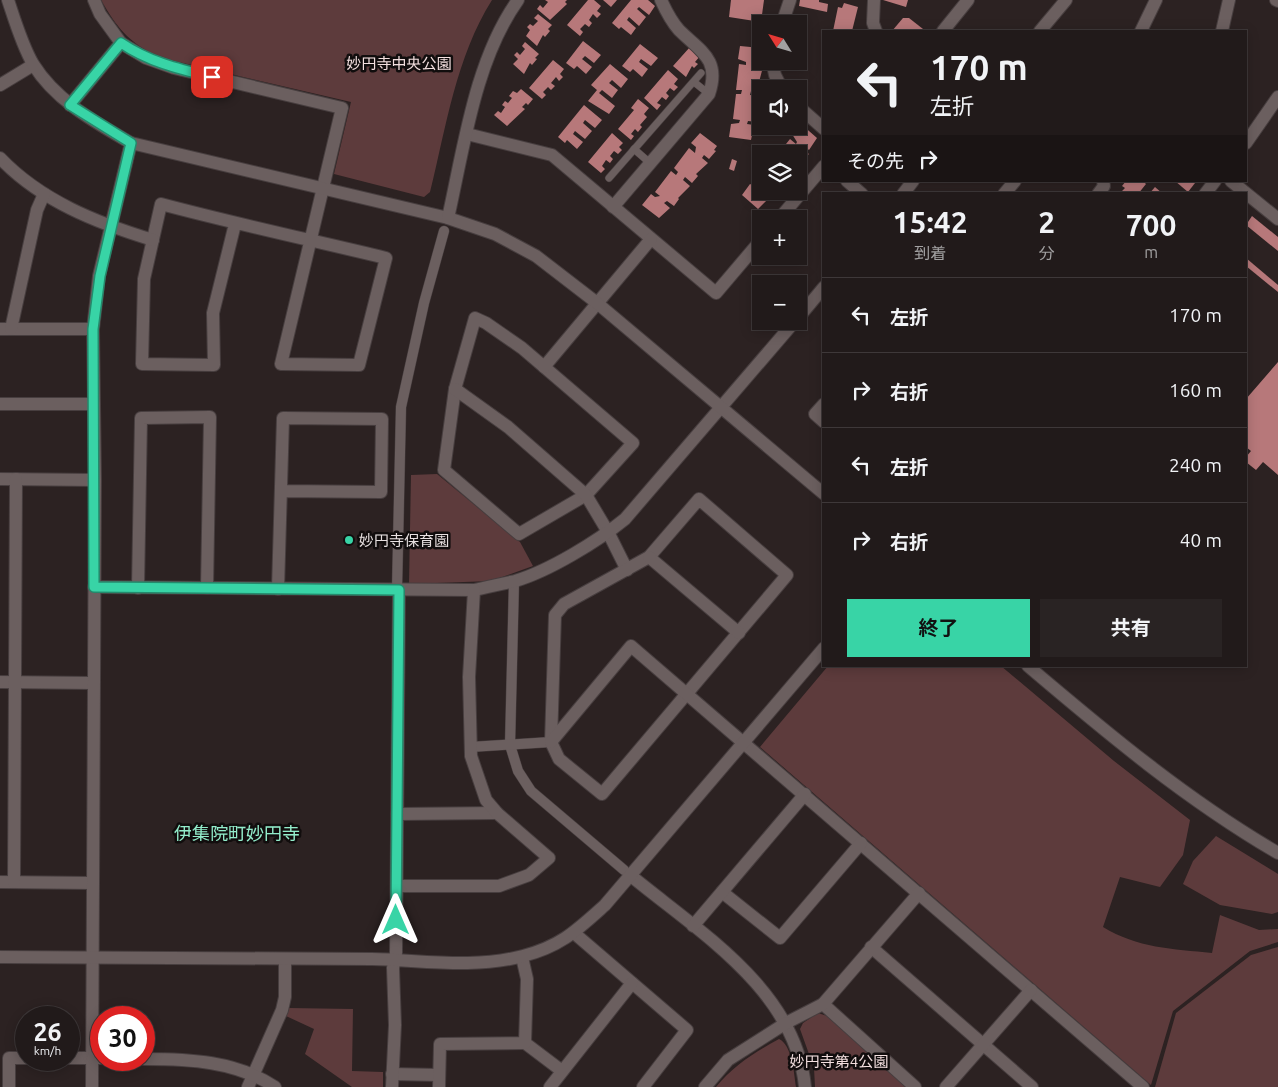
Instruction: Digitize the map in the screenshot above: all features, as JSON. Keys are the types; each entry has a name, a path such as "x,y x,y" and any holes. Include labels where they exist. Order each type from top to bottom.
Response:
{"street":[{"path":"8,0 33,64 54,90 70,105 131,143 448,218 495,234 536,256 597,303 822,492"},
{"path":"94,0 100,14 121,43 146,58 174,68 342,108 310,240 281,364 358,366 386,258 310,240 235,224 161,204 144,279 141,319 142,364 214,365 213,313 235,224"},
{"path":"448,218 480,80 494,42 518,0"},
{"path":"613,207 709,94 713,83 712,68 706,54 678,29 661,0"},
{"path":"785,15 790,0"},
{"path":"874,0 873,23 876,30"},
{"path":"944,30 968,0"},
{"path":"1041,30 1066,0"},
{"path":"1141,30 1156,0"},
{"path":"1222,30 1229,0"},
{"path":"70,105 121,43"},
{"path":"0,85 33,64"},
{"path":"1247,142 1278,97"},
{"path":"807,114 822,127"},
{"path":"467,134 552,155 716,293 752,251"},
{"path":"94,1006 91,958 95,480 93,329 100,276 110,226 131,143"},
{"path":"0,158 44,194 77,212 110,226 153,240"},
{"path":"787,210 822,168"},
{"path":"848,182 860,192"},
{"path":"905,192 912,182"},
{"path":"1006,192 1014,182"},
{"path":"1207,192 1214,182"},
{"path":"1232,182 1245,192"},
{"path":"44,194 37,210 5,329 93,329"},
{"path":"1247,194 1278,219"},
{"path":"444,231 424,303 400,407 397,886 393,1008 395,1025 392,1081 439,1081 440,1044 525,1044 562,1071"},
{"path":"544,367 650,238"},
{"path":"807,307 822,289"},
{"path":"475,318 486,323 544,367 633,443 586,496 519,534 444,470 455,389 475,318"},
{"path":"94,587 474,590 514,581 543,569 608,532 640,503 787,330"},
{"path":"455,389 508,428 586,496 608,532 627,570"},
{"path":"0,404 94,404"},
{"path":"822,406 815,414 822,420"},
{"path":"138,588 141,418 210,417 207,588"},
{"path":"278,589 283,418 382,419 381,492 282,491"},
{"path":"0,479 95,480"},
{"path":"14,882 16,479"},
{"path":"699,499 787,575 602,794 559,759 551,742 555,615 564,604 627,570 650,557 699,499"},
{"path":"650,557 739,633"},
{"path":"514,581 510,745 518,771 531,791 627,873 693,926 759,984 786,1023 799,1057 805,1087"},
{"path":"397,886 499,886 529,876 549,858 497,813 486,800 471,756 469,677 474,590"},
{"path":"470,747 551,742 631,646 744,741 1143,1087"},
{"path":"0,957 395,960 478,964 522,957 556,946 574,933 605,905 627,873 822,650"},
{"path":"1029,667 1107,733 1177,787 1238,829 1278,853"},
{"path":"0,682 93,683"},
{"path":"693,926 805,794"},
{"path":"397,814 497,813"},
{"path":"722,892 780,938 862,844"},
{"path":"0,882 92,883"},
{"path":"705,1087 728,1060 786,1023 823,1004 919,893"},
{"path":"574,933 687,1030 643,1087"},
{"path":"871,948 1032,1087"},
{"path":"522,957 527,979 525,1044"},
{"path":"248,1087 282,1010 285,997 285,959"},
{"path":"550,1087 632,983"},
{"path":"946,1087 1031,990"},
{"path":"823,1004 915,1087"},
{"path":"8,1087 9,1058 15,1058"},
{"path":"155,1059 185,1060 213,1064 254,1074 275,1087"},
{"path":"92,1087 95,1071"}],"lane":[{"path":"609,178 701,74"},
{"path":"694,82 709,94"},
{"path":"634,149 650,163"}],"green space":[{"name":"妙円寺中央公園","path":"101,0 492,0 469,45 447,118 430,192 424,197 334,174 351,102 157,57 124,33"},
{"path":"437,474 520,542 533,566 491,581 409,584 411,475"},
{"path":"827,667 1002,667 1114,761 1190,820 1183,855 1160,887 1120,877 1103,927 1116,934 1142,943 1169,949 1212,953 1220,915 1259,930 1278,929 1278,942 1250,951 1173,1011 1151,1085 760,747"},
{"path":"1216,836 1278,874 1278,912 1272,914 1220,905 1183,884 1193,861"},
{"path":"1278,947 1278,1087 1155,1087 1176,1013 1251,955"},
{"path":"288,1008 353,1009 352,1071 383,1072 383,1087 352,1087 305,1054 314,1029 286,1016"},
{"name":"妙円寺第4公園","path":"818,1013 827,1016 909,1087 815,1087 814,1068 800,1029 803,1023"},
{"path":"779,1039 790,1053 796,1087 716,1087 745,1060"}],"building":[{"path":"545,0 567,0 565,2 567,4 550,20 537,9 540,5 543,8 548,2"},
{"path":"588,0 594,0 601,6 597,11 601,14 597,18 593,14 589,20 592,23 589,27 585,24 580,29 583,32 580,36 567,25"},
{"path":"603,0 617,0 611,7"},
{"path":"631,0 648,0 655,6 649,15 639,7 637,9 646,17 639,26 629,17 627,20 636,28 631,35 612,23"},
{"path":"731,0 764,0 762,15 752,15 752,21 729,17"},
{"path":"800,0 819,0 819,2 828,4 827,12 799,6"},
{"path":"883,0 908,0 906,7"},
{"path":"844,3 858,7 852,30 833,30 838,7 842,8"},
{"path":"538,14 552,25 548,29 550,31 545,37 543,35 537,46 526,36 530,30 527,27 530,24 533,26 538,21 534,18"},
{"path":"903,18 909,18 923,29 922,30 893,30"},
{"path":"583,41 601,55 594,63 585,56 582,59 592,67 586,74 577,66 574,69 566,63"},
{"path":"525,42 539,54 532,65 530,63 524,74 513,64 518,59 514,55 517,52 520,55 525,49 522,46"},
{"path":"640,44 658,58 651,66 641,59 639,62 648,69 642,77 633,69 630,72 622,66"},
{"path":"740,46 752,47 752,70 762,70 760,80 752,80 750,95 752,95 752,121 748,121 747,124 752,125 751,140 729,137 731,124 739,123 740,120 733,119 736,94 741,94 742,90 736,90 739,64 746,65 746,62 738,59"},
{"path":"690,47 700,56 695,62 698,64 694,68 692,66 686,77 673,66"},
{"path":"553,60 564,69 560,74 563,77 559,81 556,77 551,83 555,86 551,90 548,87 543,92 546,95 542,99 529,88"},
{"path":"610,64 628,79 621,88 612,80 609,83 618,90 612,98 602,90 599,93 615,106 609,114 588,101 597,90 591,85"},
{"path":"668,70 678,79 674,84 678,87 674,91 670,88 666,93 669,96 666,100 662,97 657,103 661,105 657,110 644,98"},
{"path":"521,89 533,99 528,105 526,103 522,107 525,109 507,126 494,115 498,111 501,113 505,107 502,105 505,101 508,103 512,98 509,96 513,91 517,93"},
{"path":"638,99 649,108 644,114 647,117 640,125 642,127 638,132 635,129 631,134 634,136 631,140 618,129 634,110 631,108"},
{"path":"584,105 602,120 595,128 585,120 583,123 592,131 585,139 575,131 573,134 583,142 577,149 567,140 565,143 558,137"},
{"path":"807,129 817,138 809,150 807,145 785,145 790,139 796,144 797,142 793,135 807,135"},
{"path":"612,133 623,143 619,147 622,150 618,154 614,151 610,156 613,159 610,163 606,160 602,166 605,169 601,173 588,162"},
{"path":"700,133 717,146 714,150 716,151 709,159 704,155 702,158 708,163 696,174 698,176 692,183 685,177 683,180 690,186 678,198 674,206 667,201 664,203 670,208 659,218 642,205 651,194 655,197 660,196 655,192 671,171 676,175 678,172 674,168 689,148 695,153 696,147 691,143"},
{"path":"732,159 737,161 734,171 729,169"},
{"path":"1125,182 1144,182 1146,184 1140,192 1123,192 1122,191 1125,188 1122,186"},
{"path":"1176,182 1194,182 1188,192"},
{"path":"750,184 752,185 752,200 767,200 758,209 742,195"},
{"path":"1155,187 1161,192 1151,192"},
{"path":"1252,216 1278,237 1278,251 1247,226"},
{"path":"1247,259 1278,285 1278,292 1247,267"},
{"path":"1278,362 1278,475 1263,462 1256,470 1247,463 1247,456 1251,451 1247,448 1247,398"}],"place":[{"name":"妙円寺保育園","path":"349,540"}],"district":[{"name":"伊集院町妙円寺","path":"237,833"}],"route":[{"path":"212,77 174,68 146,58 121,43 70,105 131,143 110,226 100,276 93,329 94,587 399,590 396,920"}]}
